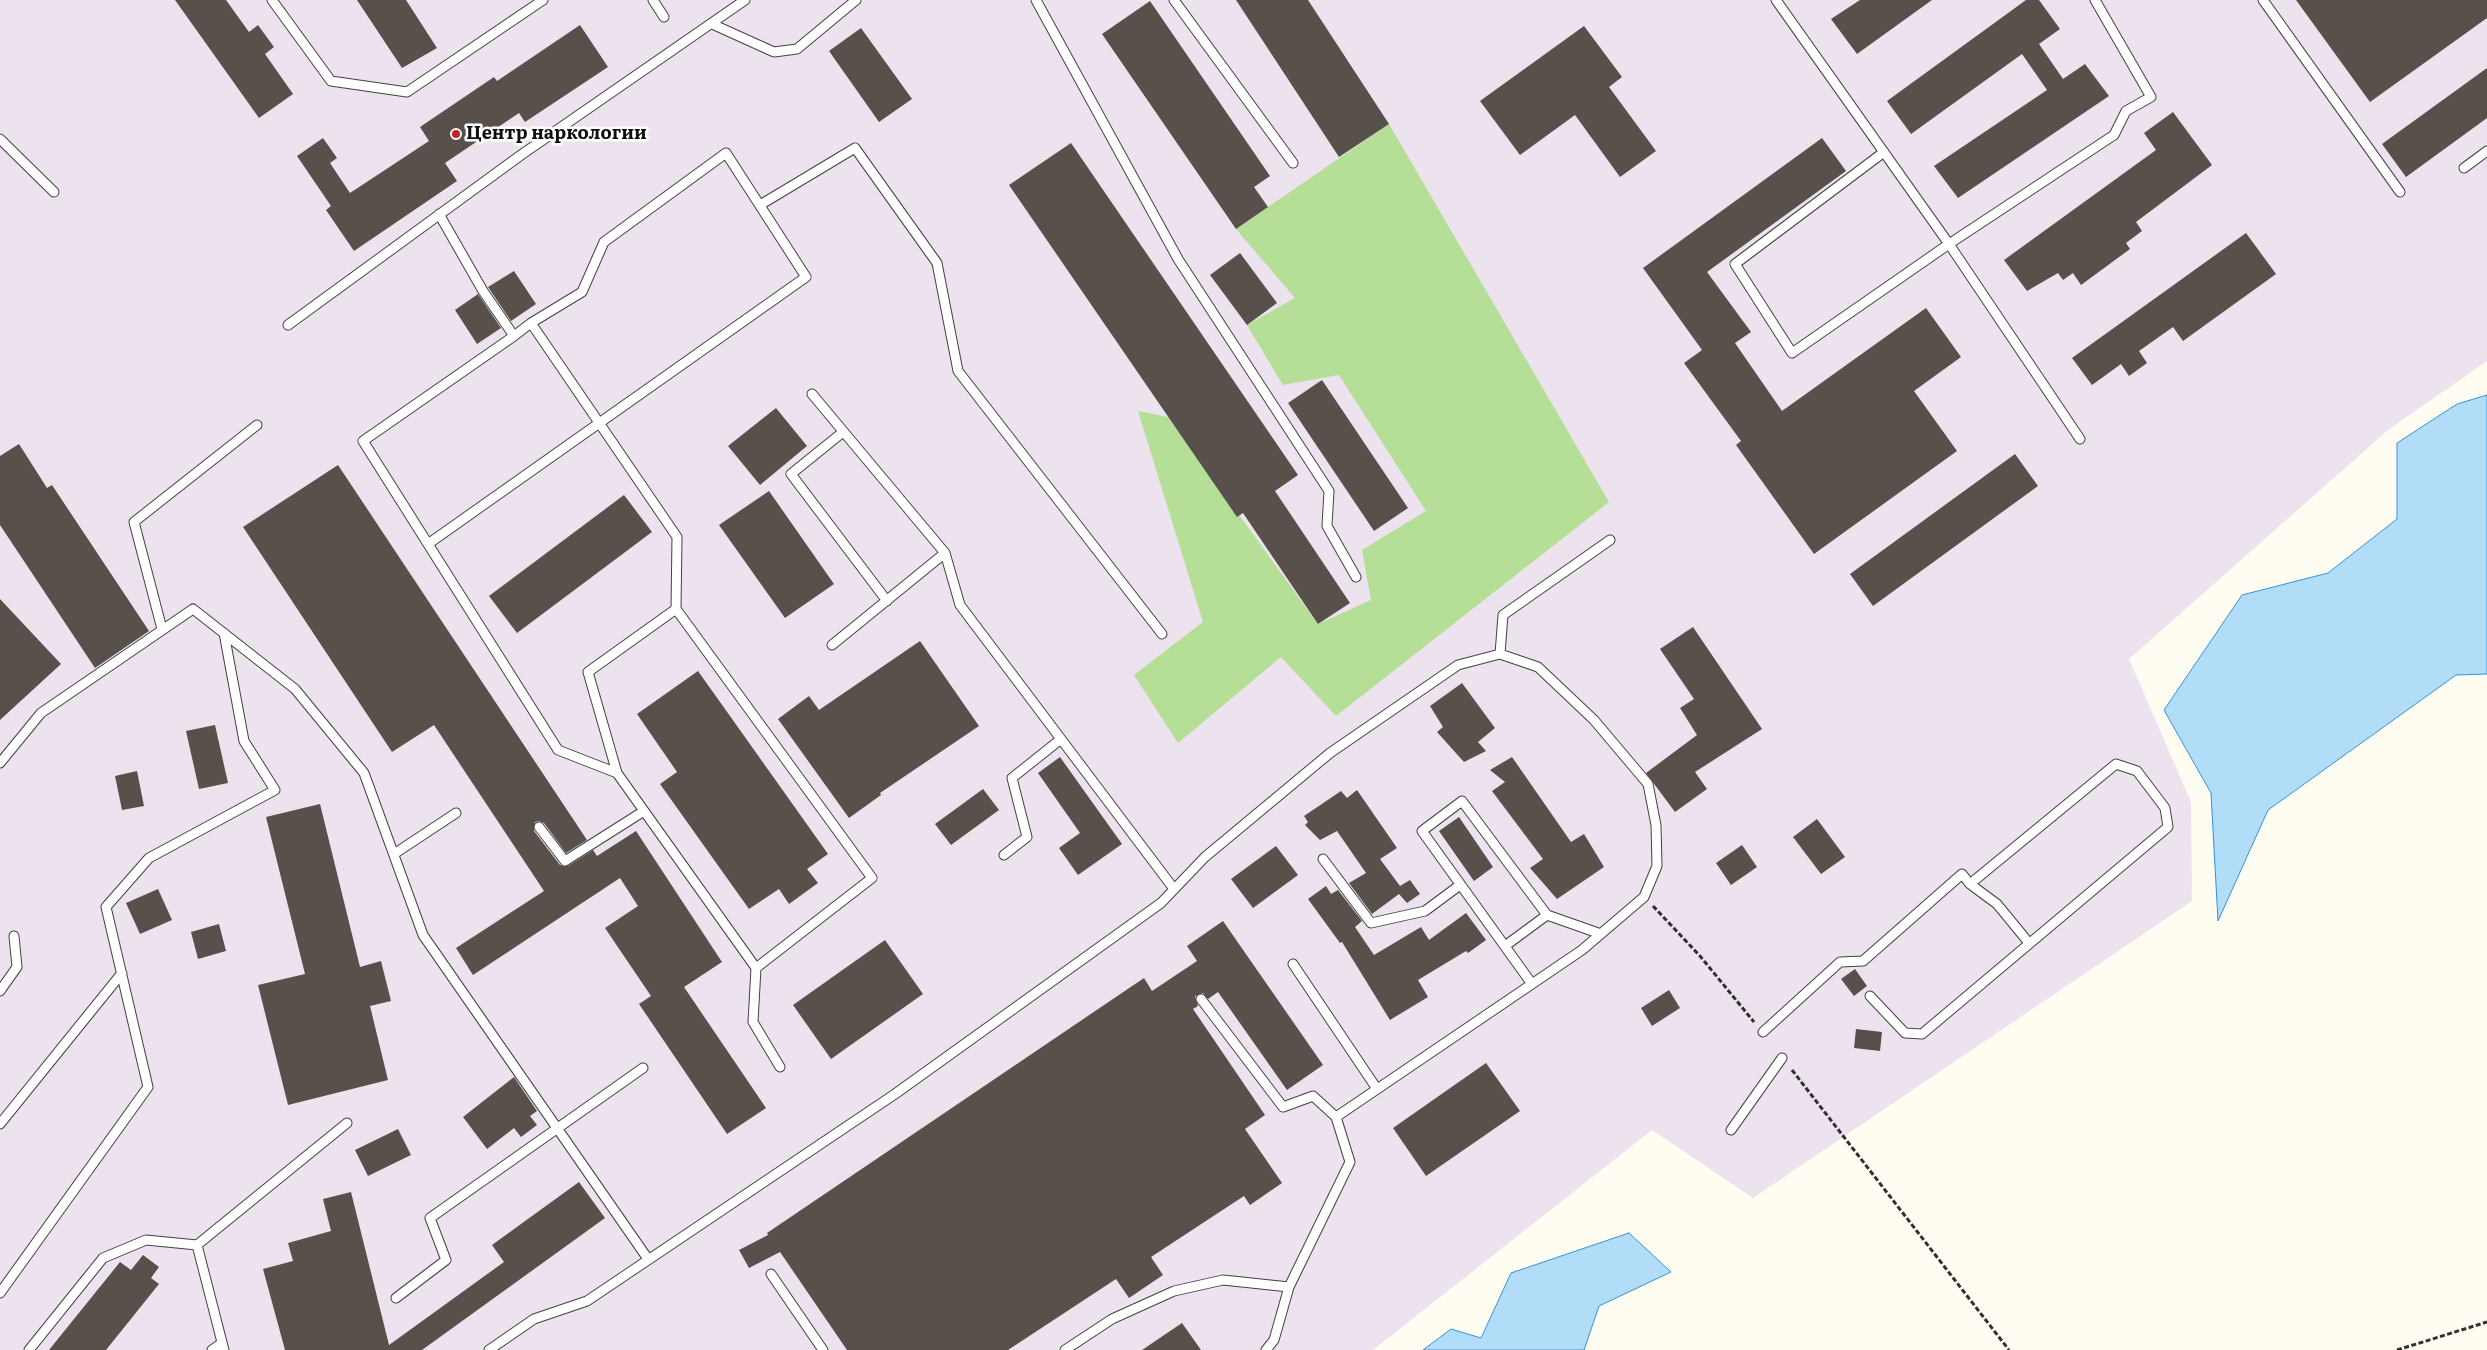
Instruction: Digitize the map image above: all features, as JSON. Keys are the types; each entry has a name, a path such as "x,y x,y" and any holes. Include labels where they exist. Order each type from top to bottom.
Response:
{"lane":[{"path":"272,0 331,81 407,92 543,0"},
{"path":"653,0 664,17"},
{"path":"288,325 521,155 745,0"},
{"path":"712,24 774,52 797,49 856,0"},
{"path":"1036,0 1178,259 1329,491 1327,526 1356,578"},
{"path":"1174,0 1293,163"},
{"path":"1776,0 1949,244 2080,439"},
{"path":"1884,152 1735,264 1792,353 1949,244 2114,135 2126,111 2151,97 2095,0"},
{"path":"2263,0 2400,192"},
{"path":"0,139 54,192"},
{"path":"760,205 855,148 937,263 958,371 1162,634"},
{"path":"2464,168 2487,152"},
{"path":"428,544 598,422 806,277 726,153 604,242 582,292 531,323 363,441 428,544 558,750 617,773"},
{"path":"439,214 483,291 514,336"},
{"path":"531,323 677,537 676,609 872,878 756,968"},
{"path":"812,394 945,553 960,605 1174,889"},
{"path":"162,630 134,522 257,425"},
{"path":"843,432 792,474 887,601"},
{"path":"1500,654 1503,615 1610,540"},
{"path":"832,645 945,553"},
{"path":"0,763 41,713 193,609 295,689 364,773 423,935 648,1259"},
{"path":"676,609 588,672 617,773 756,968 753,1022 780,1067"},
{"path":"0,1293 148,1087 106,907 150,858 275,790 244,742 224,633"},
{"path":"489,1350 534,1319 587,1301 895,1094 1161,903 1205,857 1330,753 1458,665 1500,654 1538,667 1594,720 1648,784 1656,824 1658,866 1644,897 1601,934 1532,984 1336,1117"},
{"path":"1004,856 1027,837 1012,778 1061,739"},
{"path":"1870,996 1905,1033 1922,1034 2168,827 2165,808 2137,771 2116,764 1970,884"},
{"path":"1532,984 1422,831 1462,801 1547,915 1601,934"},
{"path":"540,827 565,861 644,811"},
{"path":"394,854 456,813"},
{"path":"1323,859 1371,923 1425,911 1460,884"},
{"path":"1763,1032 1840,962 1863,961 1962,874 1970,884 1997,904 2030,943"},
{"path":"1504,946 1547,915"},
{"path":"0,991 17,967 14,936"},
{"path":"1293,964 1377,1089"},
{"path":"0,1124 122,973"},
{"path":"1201,1000 1283,1107 1313,1096 1336,1117 1350,1162 1289,1287 1274,1340 1266,1350"},
{"path":"1731,1130 1782,1058"},
{"path":"396,1298 446,1260 430,1218 557,1127 644,1068"},
{"path":"29,1350 103,1258 146,1240 197,1245 347,1123"},
{"path":"197,1245 223,1347 212,1350"},
{"path":"771,1274 823,1350"},
{"path":"1065,1350 1112,1319 1174,1290 1223,1280 1289,1287"}],"path":[{"path":"1644,897 1700,956 1763,1032"},
{"path":"1782,1058 2009,1350"},
{"path":"2397,1350 2486,1324"}],"shaded area":[{"path":"0,0 2487,0 2487,361 2388,430 2129,659 2191,802 2192,901 1753,1198 1652,1130 1373,1350 0,1350"}],"green space":[{"path":"1389,124 1609,502 1336,716 1281,657 1178,743 1134,675 1203,622 1138,411 1168,417 1318,624 1371,600 1362,550 1426,511 1339,375 1283,385 1247,325 1295,298 1236,229"}],"water":[{"path":"2487,395 2487,674 2456,675 2268,810 2218,921 2211,793 2164,710 2242,595 2328,573 2397,519 2397,443 2457,404"},
{"path":"1629,1233 1671,1272 1599,1306 1584,1350 1423,1350 1451,1329 1481,1338 1511,1273"}],"building":[{"path":"175,0 226,0 249,32 258,25 274,47 265,54 293,94 259,118"},
{"path":"357,0 406,0 437,48 402,68"},
{"path":"1236,0 1308,0 1389,124 1339,157"},
{"path":"1860,0 1932,0 1857,54 1831,19"},
{"path":"2026,0 2039,0 2060,29 2039,44 2063,79 2085,64 2109,96 1958,198 1934,166 2047,90 2022,54 1911,134 1887,101"},
{"path":"2296,0 2487,0 2487,18 2370,102"},
{"path":"1150,1 1270,176 1254,187 1268,207 1236,229 1102,34"},
{"name":"Центр наркологии","path":"580,25 608,67 525,122 519,113 445,163 457,181 354,251 326,210 331,206 297,156 323,138 337,158 330,163 350,193 429,141 420,127 494,77 497,81"},
{"path":"1584,26 1622,77 1609,87 1656,151 1620,177 1575,115 1520,155 1480,101"},
{"path":"861,28 912,99 879,122 829,51"},
{"path":"2487,68 2487,118 2406,177 2382,144"},
{"path":"2173,112 2212,165 2136,222 2142,231 2126,243 2130,249 2081,285 2073,273 2063,280 2058,273 2027,291 2004,260 2156,150 2144,133"},
{"path":"1822,138 1846,171 1707,272 1751,332 1735,343 1782,411 1926,308 1961,357 1914,391 1957,451 1814,554 1736,445 1741,441 1684,363 1702,350 1643,268"},
{"path":"1071,143 1298,475 1275,491 1350,603 1318,624 1243,513 1237,517 1009,185"},
{"path":"2246,233 2276,274 2183,341 2173,327 2139,351 2147,363 2129,376 2121,364 2092,385 2072,358"},
{"path":"1240,253 1277,303 1247,325 1210,275"},
{"path":"514,271 536,304 511,321 488,287"},
{"path":"478,294 501,328 477,344 455,310"},
{"path":"1322,380 1408,508 1374,531 1288,403"},
{"path":"776,408 807,446 760,485 728,446"},
{"path":"19,444 47,488 52,485 149,631 95,668 0,525 0,456"},
{"path":"2015,454 2038,486 1873,606 1850,574"},
{"path":"338,465 587,840 566,853 544,823 535,822 534,831 560,865 568,866 593,850 597,856 636,831 722,962 684,987 766,1108 727,1134 639,1004 651,996 605,928 638,906 620,878 473,975 456,948 544,891 434,725 392,752 243,527"},
{"path":"769,491 834,584 785,618 719,525"},
{"path":"624,495 652,532 517,633 489,596"},
{"path":"0,599 61,664 0,720"},
{"path":"1693,627 1762,729 1695,772 1707,789 1675,812 1646,773 1697,735 1680,708 1694,699 1660,649"},
{"path":"920,641 979,726 880,793 881,795 849,818 778,719 809,696 819,710"},
{"path":"698,671 828,854 807,869 818,883 789,904 779,889 749,909 660,784 677,772 637,714"},
{"path":"1462,683 1495,728 1478,742 1486,751 1464,762 1437,732 1443,727 1430,706"},
{"path":"215,725 228,783 199,789 186,731"},
{"path":"1060,757 1122,844 1078,875 1059,848 1080,833 1038,773"},
{"path":"1512,757 1571,842 1584,834 1604,867 1557,899 1530,868 1543,859 1492,791 1505,782 1490,770"},
{"path":"137,771 144,806 122,810 115,776"},
{"path":"983,789 999,810 951,845 935,824"},
{"path":"1357,790 1397,848 1380,859 1400,886 1410,880 1420,894 1407,903 1399,894 1372,914 1349,883 1366,873 1337,831 1320,840 1305,825 1308,822 1304,816 1341,791 1347,798"},
{"path":"320,804 360,967 381,961 391,1001 370,1006 388,1080 288,1105 258,985 305,974 266,817"},
{"path":"1459,817 1493,867 1474,881 1439,831"},
{"path":"1817,819 1845,857 1821,874 1793,837"},
{"path":"1742,845 1757,867 1731,885 1716,863"},
{"path":"1276,846 1298,875 1253,908 1231,879"},
{"path":"1326,886 1331,894 1338,890 1362,921 1355,927 1374,955 1421,927 1429,940 1466,913 1486,940 1468,953 1466,951 1418,980 1428,997 1390,1020 1342,942 1340,943 1308,899"},
{"path":"158,889 172,920 140,934 126,903"},
{"path":"1223,921 1323,1065 1287,1090 1218,992 1208,999 1203,993 1195,996 1198,1006 1193,1009 1265,1115 1245,1129 1282,1183 1250,1205 1244,1196 1151,1257 1163,1275 1129,1298 1116,1279 1008,1350 847,1350 780,1252 749,1268 739,1250 768,1235 767,1233 1144,978 1152,991 1197,961 1187,946"},
{"path":"219,924 226,951 198,959 191,932"},
{"path":"885,940 923,994 831,1059 793,1005"},
{"path":"1855,969 1867,986 1854,996 1841,979"},
{"path":"1669,990 1680,1008 1652,1026 1641,1008"},
{"path":"1856,1029 1882,1032 1880,1051 1854,1048"},
{"path":"1486,1063 1520,1111 1426,1176 1393,1128"},
{"path":"514,1077 537,1111 530,1116 537,1125 521,1137 514,1128 487,1149 463,1117"},
{"path":"398,1129 411,1155 368,1176 355,1150"},
{"path":"579,1182 605,1218 422,1350 285,1350 263,1269 293,1261 288,1243 331,1231 323,1199 351,1192 389,1345 504,1262 492,1245"},
{"path":"143,1255 159,1267 151,1278 159,1284 106,1350 49,1350 120,1262 131,1270"},
{"path":"1182,1323 1201,1350 1142,1350"}],"place":[{"name":"Центр наркологии","path":"456,134"}]}
